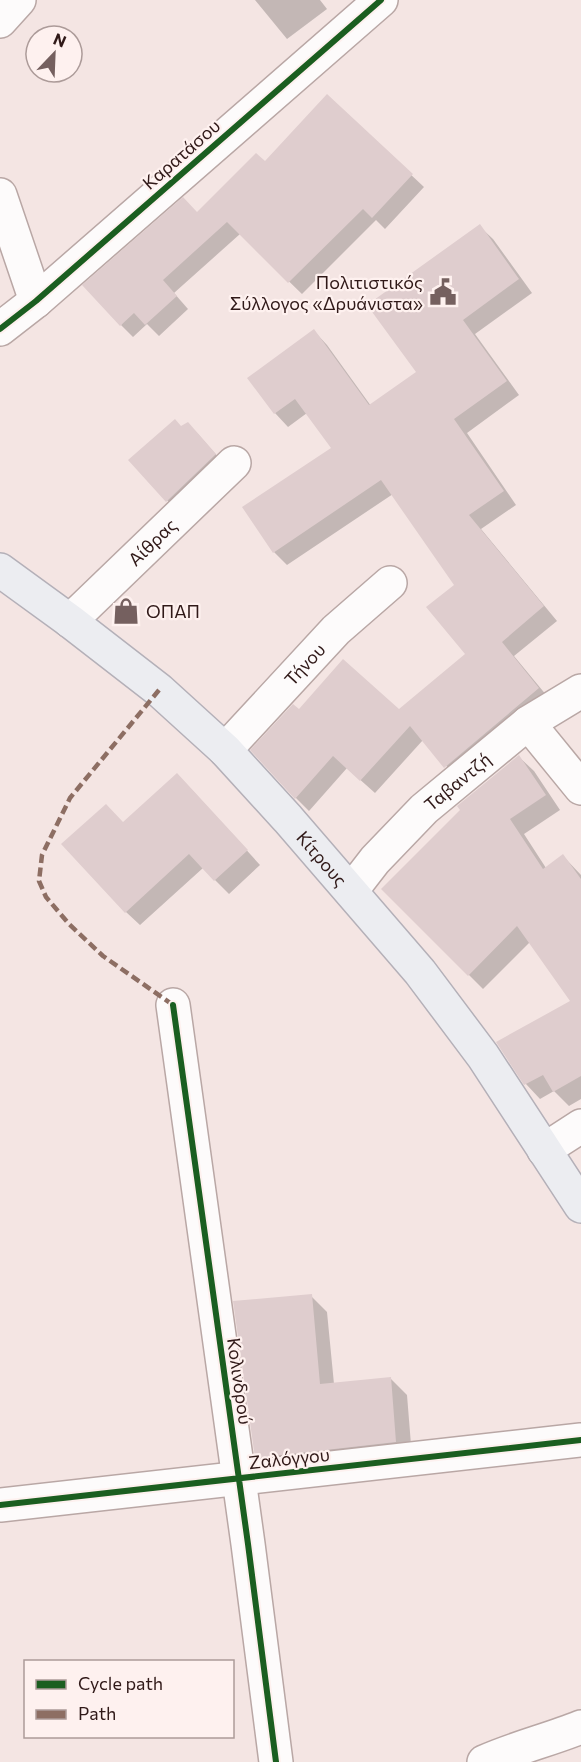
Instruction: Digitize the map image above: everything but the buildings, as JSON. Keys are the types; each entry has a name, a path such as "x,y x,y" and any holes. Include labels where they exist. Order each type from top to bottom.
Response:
{"main road":[{"name":"Κίτρους","path":"0,570 159,690 225,750 420,972 483,1056 581,1206"}],"street":[{"path":"0,21 19,0"},
{"name":"Καρατάσου","path":"0,329 36,301 381,0"},
{"path":"0,195 36,301"},
{"name":"Αίθρας","path":"70,621 234,463"},
{"name":"Τήνου","path":"225,750 336,630 390,583"},
{"name":"Ταβαντζή","path":"351,891 375,860 424,809 528,723 581,691"},
{"path":"528,723 581,788"},
{"name":"Κολινδρού","path":"173,1005 276,1762"},
{"path":"544,1150 581,1126"},
{"name":"Ζαλόγγου","path":"0,1505 581,1440"},
{"path":"484,1762 581,1727"}],"marked path":[{"path":"159,690 70,798 42,855 39,881 46,897 69,924 103,956 173,1005"}],"cycle path":[{"path":"0,329 36,301 381,0"},
{"path":"173,1005 276,1762"},
{"path":"0,1505 581,1440"}],"place":[{"name":"Πολιτιστικός Σύλλογος «Δρυάνιστα»","path":"443,292"},
{"name":"ΟΠΑΠ","path":"126,611"}]}
